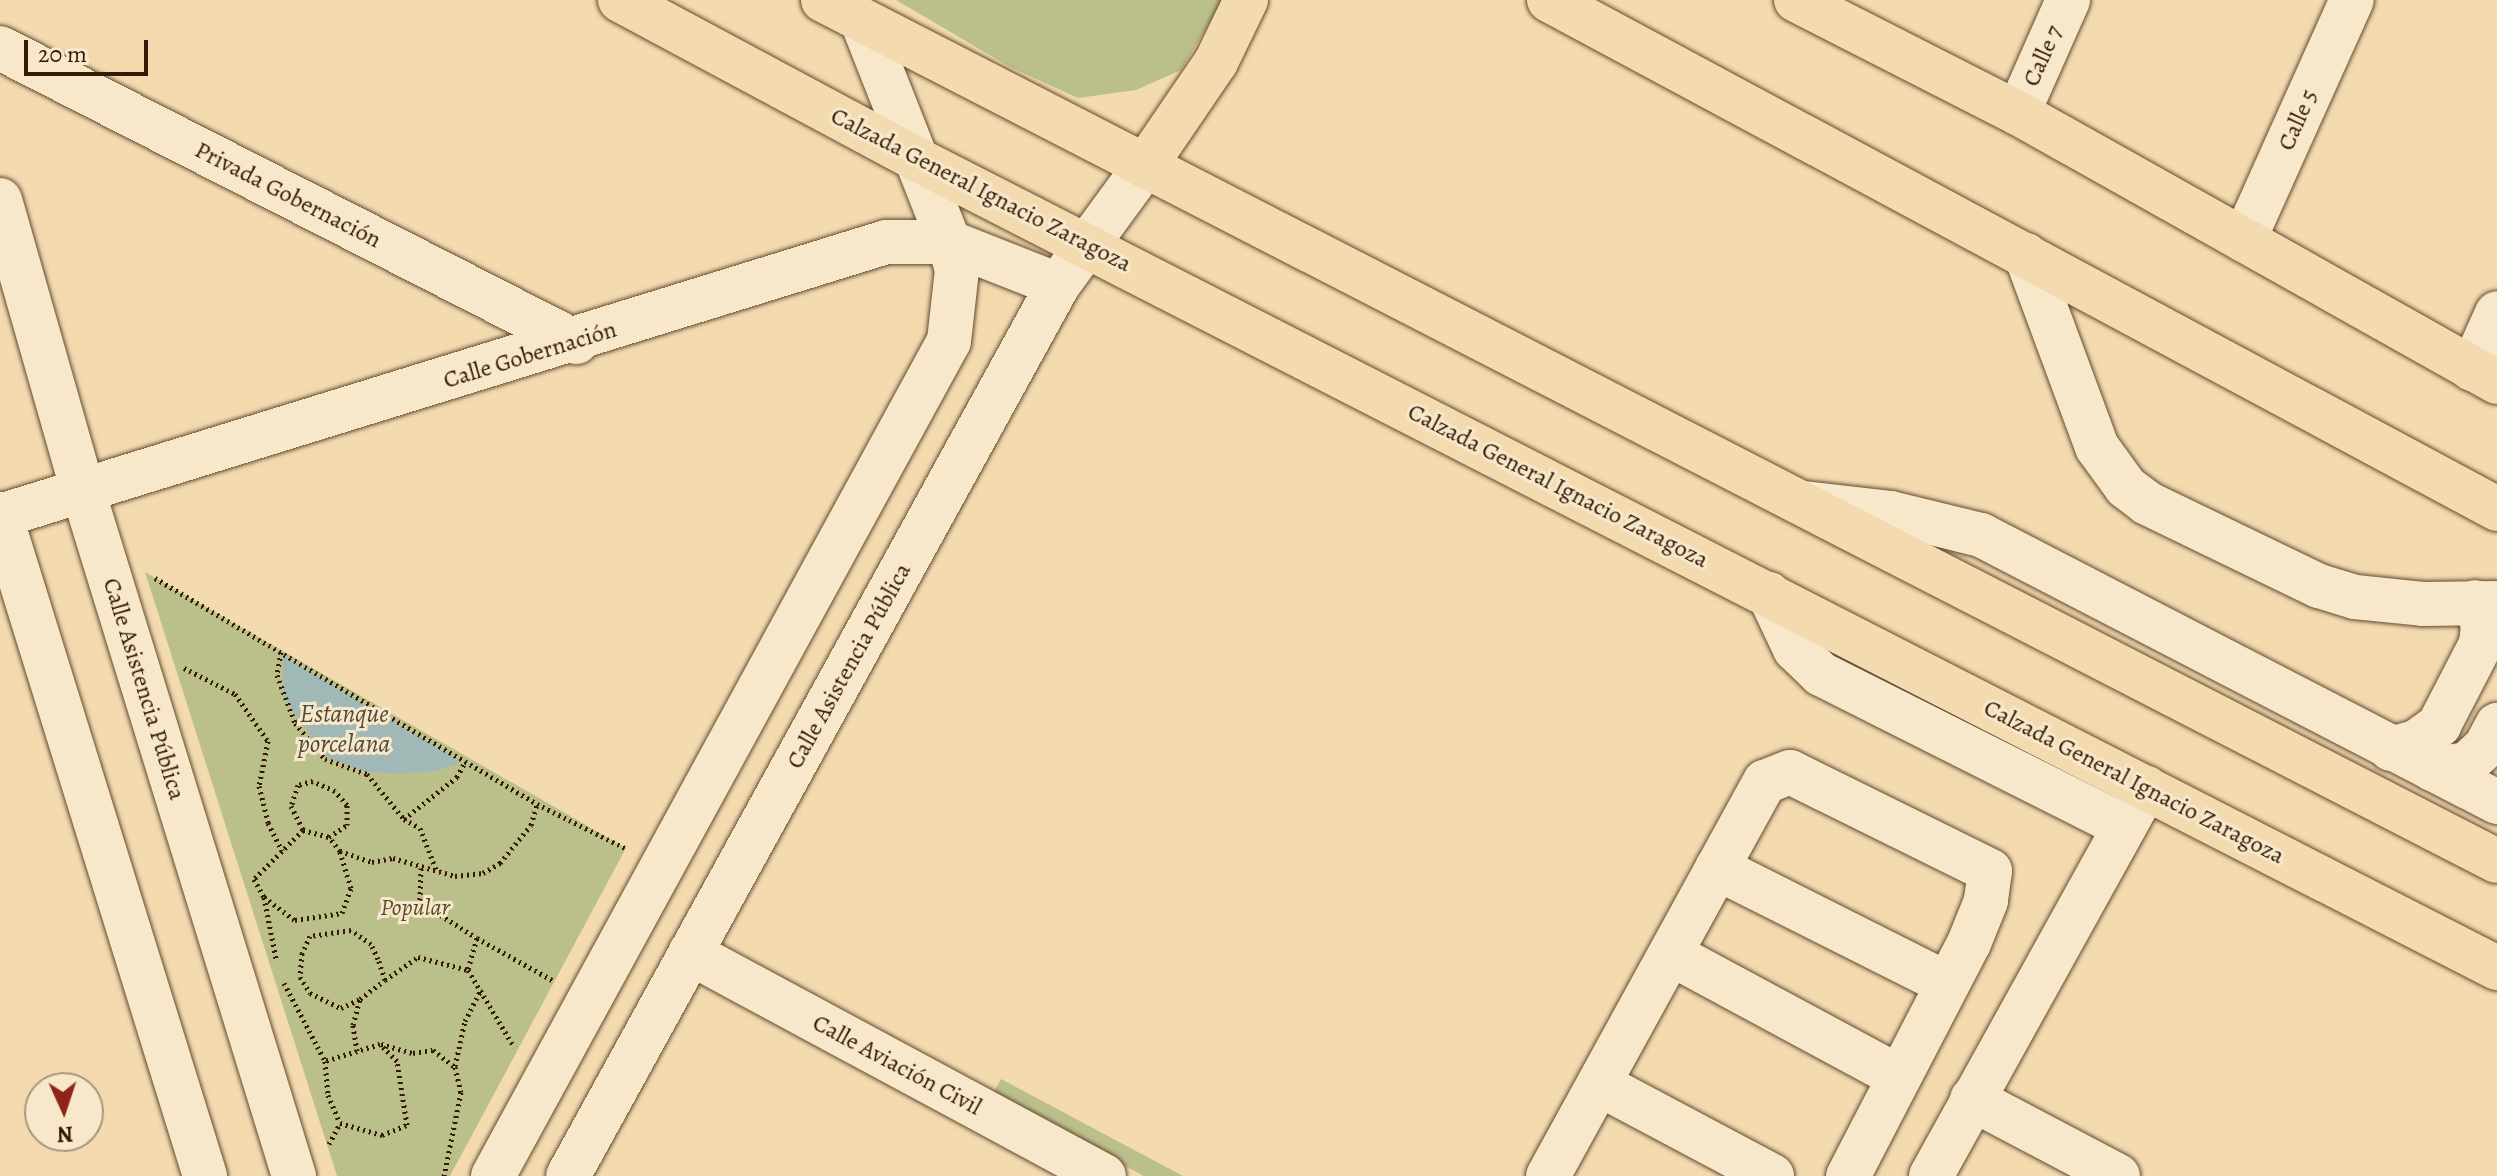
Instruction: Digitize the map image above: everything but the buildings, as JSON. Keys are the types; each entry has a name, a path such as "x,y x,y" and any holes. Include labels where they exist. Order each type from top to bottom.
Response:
{"main road":[{"name":"Calzada General Ignacio Zaragoza","path":"620,0 918,160 2497,968"},
{"path":"823,0 860,10 1145,166 2497,861"},
{"path":"1145,166 1216,62 1246,0"},
{"path":"1549,0 2497,509"},
{"path":"1796,0 2018,113 2484,376"}],"street":[{"name":"Calle 7","path":"2018,113 2068,0"},
{"name":"Calle 5","path":"2244,240 2352,0"},
{"path":"474,1169 949,341 957,270 860,10"},
{"name":"Privada Gobernación","path":"0,48 576,342"},
{"name":"Calle Asistencia Pública","path":"568,1176 1058,285 1145,166"},
{"name":"Calle Asistencia Pública","path":"0,200 83,491 294,1176"},
{"name":"Calle Gobernación","path":"0,515 576,342 886,242 949,242 1058,285"},
{"path":"2026,255 2097,447 2126,487 2147,503 2319,586 2389,602 2486,603 2481,644 2439,725 2416,742 2391,749"},
{"path":"2484,376 2497,313"},
{"path":"1800,502 1904,516 1981,535 2391,749 2490,795"},
{"path":"0,515 205,1176"},
{"path":"1769,594 1787,637 1821,674 2123,826"},
{"path":"2432,769 2467,764 2486,746 2497,725"},
{"path":"1548,1176 1765,782 1790,772 1990,871 1986,901 1948,984 1848,1176"},
{"path":"1931,1176 2146,788"},
{"path":"1717,868 1948,984"},
{"name":"Calle Aviación Civil","path":"690,953 1104,1176"},
{"path":"1671,954 1899,1077"},
{"path":"1599,1084 1772,1176"},
{"path":"1972,1099 2118,1176"}],"path":[{"path":"147,582 145,572 537,804 626,848 618,861"},
{"path":"281,652 277,675 295,723 325,759 367,774 404,819 420,828 437,872"},
{"path":"178,663 235,694 268,741 259,786 268,823 282,851"},
{"path":"404,819 457,777 465,762"},
{"path":"264,897 295,920 342,913 351,888 340,851 329,837 303,830 291,806 298,785 313,781 335,791 347,805 347,825 329,837"},
{"path":"340,851 372,862 393,858 437,872 483,873 500,863 531,825 537,804"},
{"path":"303,830 254,879 264,897 288,995 325,1061 328,1095 340,1123 382,1135 407,1125 397,1061 380,1044"},
{"path":"421,868 420,902 554,981"},
{"path":"385,980 371,944 351,930 310,936 302,953 300,977 310,993 341,1008 360,999 418,957 468,970 516,1051 524,1037"},
{"path":"468,970 477,938"},
{"path":"546,995 561,968"},
{"path":"474,1169 446,1176 461,1092 455,1067 465,1021 481,988"},
{"path":"357,1051 353,1025 360,999"},
{"path":"325,1061 380,1044 413,1053 433,1050 455,1067"}],"green space":[{"path":"896,0 1223,0 1181,70 1136,90 1078,98 1010,67"},
{"name":"Popular","path":"145,572 626,848 450,1176 337,1176"},
{"path":"1001,1079 1183,1176 1144,1176 992,1095"}],"water":[{"name":"Estanque porcelana","path":"282,655 461,762 437,771 397,774 368,772 326,757 284,698"}]}
